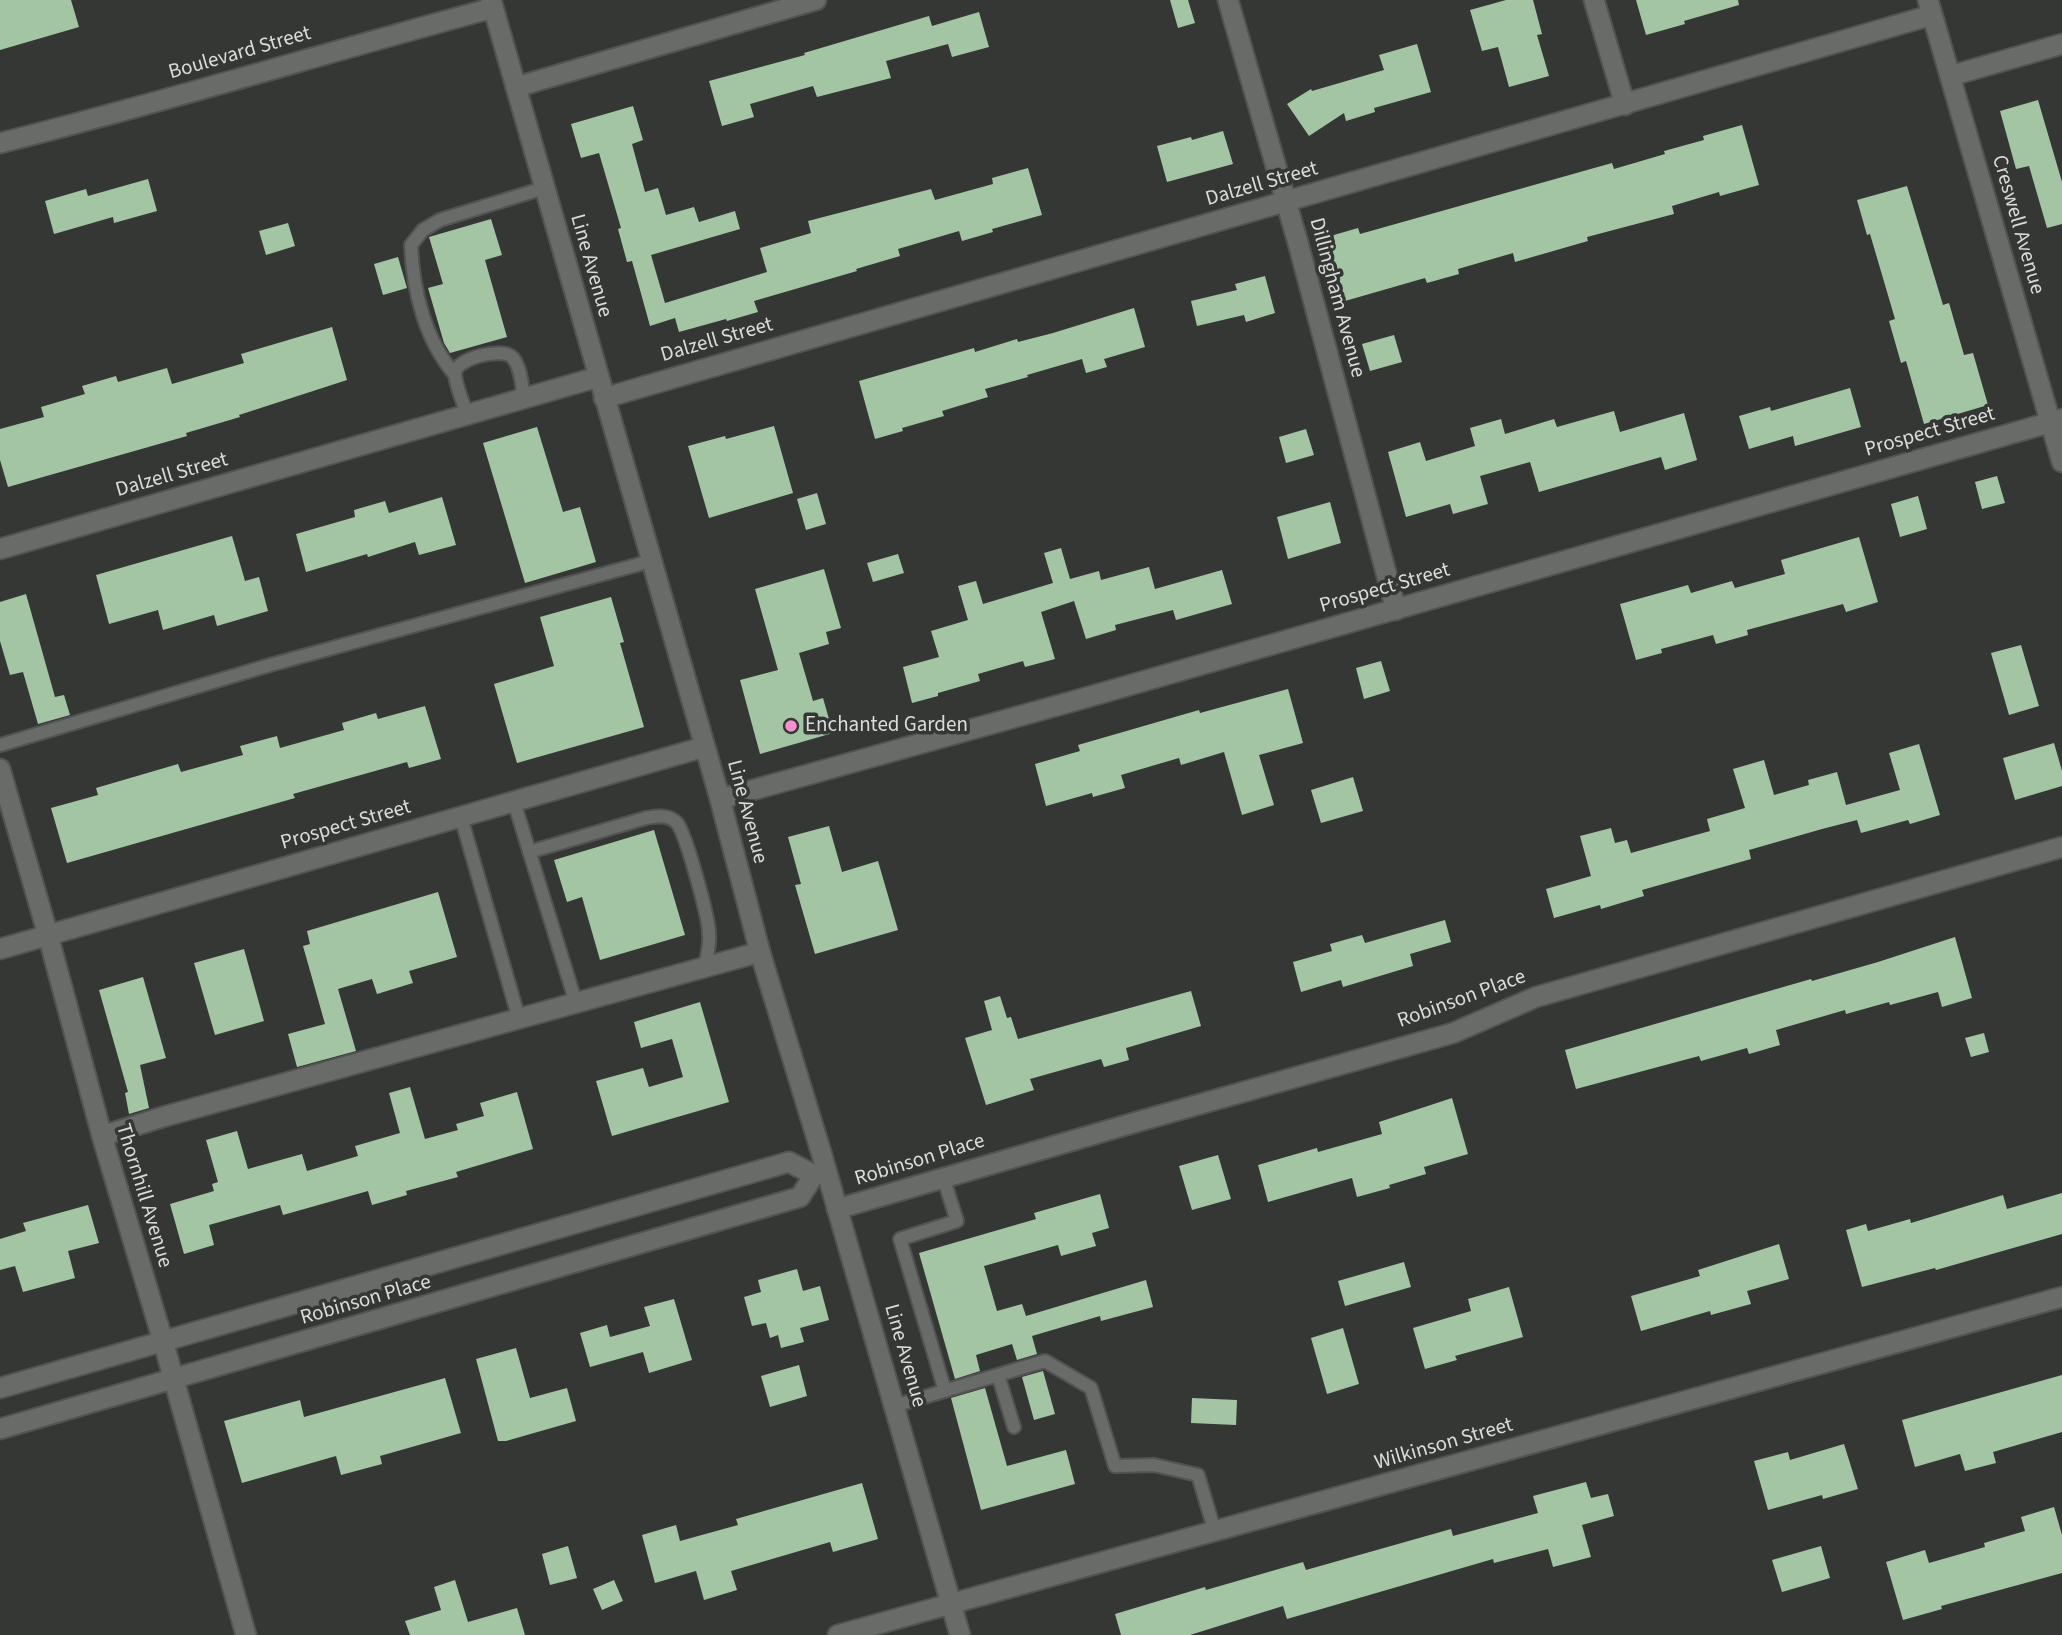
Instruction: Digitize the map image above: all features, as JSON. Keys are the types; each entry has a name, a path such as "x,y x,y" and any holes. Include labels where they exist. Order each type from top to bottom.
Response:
{"street":[{"path":"516,87 816,0"},
{"name":"Dillingham Avenue","path":"1228,0 1396,610"},
{"path":"1594,0 1625,105"},
{"name":"Line Avenue","path":"492,4 720,799 820,1173 837,1209 960,1635"},
{"name":"Boulevard Street","path":"0,143 85,122 492,4"},
{"name":"Dalzell Street","path":"604,398 1625,105 1930,7"},
{"name":"Creswell Avenue","path":"1930,7 2056,421 2062,462"},
{"path":"1950,76 2062,44"},
{"name":"Dalzell Street","path":"0,549 598,377"},
{"name":"Prospect Street","path":"720,799 1396,610 2056,421"},
{"name":"Prospect Street","path":"0,949 704,747"},
{"name":"Thornhill Avenue","path":"0,769 102,1136 246,1635"},
{"name":"Robinson Place","path":"837,1209 1453,1033 1536,997 2062,847"},
{"path":"102,1136 760,952"},
{"name":"Robinson Place","path":"0,1388 789,1161 820,1173 800,1197 0,1430"},
{"name":"Wilkinson Street","path":"838,1635 2062,1297"}],"lane":[{"path":"467,415 455,375 441,359 430,338 415,280 411,245 423,230 440,220 544,188"},
{"path":"455,375 456,368 465,360 501,351 510,355 516,364 524,399"},
{"path":"0,745 270,665 651,561"},
{"path":"514,802 576,1003"},
{"path":"461,817 519,1019"},
{"path":"529,852 646,818 670,818 678,825 685,841 708,922 710,936 705,967"},
{"path":"943,1177 957,1221 900,1239 945,1391"},
{"path":"894,1406 1045,1361 1091,1388 1115,1466 1154,1465 1198,1475 1215,1532"},
{"path":"998,1376 1014,1427"}],"building":[{"path":"0,0 71,0 79,27 0,50"},
{"path":"1170,0 1188,0 1195,23 1178,28"},
{"path":"1506,0 1533,0 1542,34 1537,35 1549,76 1509,87 1498,47 1482,51 1470,10"},
{"path":"1636,0 1738,0 1739,5 1646,35"},
{"path":"979,12 989,47 952,57 948,44 886,61 891,78 817,97 813,86 750,104 754,117 722,126 709,81 805,55 804,53 929,16 932,26"},
{"path":"1417,44 1431,92 1374,108 1375,112 1346,121 1344,113 1309,136 1287,104 1311,89 1312,91 1384,70 1379,55"},
{"path":"2038,100 2062,182 2062,224 2047,228 2029,166 2016,169 2000,111"},
{"path":"633,106 643,140 632,144 645,192 658,188 666,215 694,207 699,222 735,211 740,229 651,255 665,303 767,272 760,248 811,233 808,221 931,189 935,200 993,184 992,178 1028,168 1042,215 992,229 993,232 962,241 959,231 898,249 900,256 754,301 758,312 727,321 726,319 679,332 675,318 650,326 632,261 627,262 618,229 621,228 599,153 581,158 571,124"},
{"path":"1742,125 1759,185 1720,196 1719,192 1672,206 1674,214 1587,237 1588,241 1515,262 1513,253 1458,269 1459,274 1427,283 1425,278 1345,301 1327,237 1358,228 1360,234 1612,163 1614,169 1665,154 1664,151 1704,140 1703,136"},
{"path":"1223,131 1233,164 1167,182 1157,146"},
{"path":"148,179 157,211 114,223 113,217 54,234 45,201 86,189 88,196"},
{"path":"1907,186 1943,305 1949,303 1964,355 1973,353 1988,405 1924,424 1906,361 1901,363 1889,321 1895,319 1857,200"},
{"path":"491,219 502,255 485,260 507,337 450,353 444,343 428,288 443,284 429,237"},
{"path":"288,223 295,246 266,255 259,231"},
{"path":"398,257 407,288 383,295 374,264"},
{"path":"1265,276 1275,313 1246,322 1244,315 1197,326 1191,301 1237,290 1235,284"},
{"path":"1134,308 1145,347 1104,359 1107,367 1086,373 1082,359 1027,375 1028,377 985,389 988,397 942,411 944,416 875,439 859,381 974,348 975,352 1017,339 1018,342 1053,333"},
{"path":"332,327 347,380 186,433 187,436 8,487 0,460 0,429 44,417 41,407 85,394 82,386 116,376 118,382 167,368 172,384 244,363 241,354"},
{"path":"1394,335 1402,362 1370,371 1362,344"},
{"path":"1850,388 1861,427 1795,446 1793,436 1749,449 1739,416 1770,407 1771,411"},
{"path":"1614,411 1620,432 1684,413 1697,460 1665,470 1661,457 1539,492 1530,462 1480,476 1488,504 1453,514 1450,504 1406,517 1388,452 1420,442 1426,461 1475,446 1470,428 1501,419 1505,434 1554,419 1557,427"},
{"path":"774,426 793,493 709,518 688,446"},
{"path":"537,427 563,512 580,507 596,562 525,583 483,443"},
{"path":"1306,429 1314,455 1286,463 1279,437"},
{"path":"1997,476 2005,503 1982,509 1975,482"},
{"path":"817,493 826,524 806,530 797,499"},
{"path":"1918,496 1927,529 1900,537 1891,504"},
{"path":"442,497 456,545 419,555 415,542 306,572 296,534 355,517 354,510 385,501 389,513"},
{"path":"1330,502 1341,543 1288,559 1277,517"},
{"path":"232,536 245,581 259,577 268,611 217,626 214,615 163,630 158,610 109,624 96,575"},
{"path":"1859,537 1878,602 1846,612 1843,604 1747,630 1748,635 1716,644 1713,635 1661,649 1662,653 1636,660 1620,604 1688,585 1691,593 1732,581 1735,588 1785,574 1781,560"},
{"path":"1061,548 1070,579 1099,571 1101,580 1149,567 1155,589 1222,570 1232,604 1176,620 1173,610 1115,625 1116,630 1086,639 1074,601 1041,612 1055,659 1025,667 1023,661 978,674 980,681 912,703 903,667 939,657 931,631 968,620 958,586 976,581 983,604 1053,583 1044,553"},
{"path":"898,554 904,573 873,582 867,563"},
{"path":"824,569 841,628 826,632 829,644 799,653 813,701 823,698 833,733 760,754 740,680 778,670 755,589"},
{"path":"26,594 55,697 64,695 70,715 38,724 23,672 10,675 0,641 0,602"},
{"path":"611,597 624,642 620,643 644,727 517,763 494,684 554,666 540,617"},
{"path":"2021,645 2039,706 2009,715 1991,653"},
{"path":"1381,661 1390,691 1364,699 1356,668"},
{"path":"1288,689 1303,743 1259,755 1274,805 1242,815 1224,752 1181,765 1179,758 1121,775 1125,788 1093,797 1092,793 1046,806 1035,764 1080,751 1078,745 1199,710 1200,713"},
{"path":"425,706 441,759 409,768 407,762 293,794 295,798 67,863 51,808 98,795 96,788 178,764 181,772 243,755 240,746 277,736 280,748 344,730 342,723 376,713 378,719"},
{"path":"2054,743 2062,771 2062,786 2015,800 2003,758"},
{"path":"1919,744 1940,815 1910,824 1908,820 1861,833 1857,820 1822,829 1749,850 1751,859 1642,890 1644,896 1601,909 1600,905 1554,918 1546,889 1591,876 1580,836 1611,828 1615,843 1627,840 1631,853 1710,831 1707,819 1745,808 1733,769 1764,760 1774,795 1809,785 1808,780 1837,772 1846,805 1900,790 1889,753"},
{"path":"1353,777 1363,811 1321,823 1311,790"},
{"path":"829,826 842,872 878,861 898,930 815,954 795,885 801,884 788,837"},
{"path":"654,830 685,935 600,960 582,897 567,902 554,860"},
{"path":"438,892 457,957 409,971 413,983 377,994 372,979 338,989 356,1051 297,1067 288,1034 325,1024 303,946 310,944 307,931"},
{"path":"1445,920 1451,942 1410,954 1413,966 1343,987 1341,980 1301,992 1293,962 1332,951 1330,944 1362,935 1365,943"},
{"path":"1955,937 1972,998 1942,1007 1938,992 1846,1014 1845,1010 1776,1030 1780,1045 1749,1054 1747,1048 1701,1061 1699,1056 1576,1089 1565,1050 1878,962"},
{"path":"244,949 264,1021 215,1035 194,963"},
{"path":"143,977 166,1058 140,1065 149,1108 129,1114 125,1093 128,1092 99,990"},
{"path":"1191,991 1201,1026 1126,1048 1129,1060 1104,1067 1101,1059 1030,1079 1034,1090 986,1105 965,1038 992,1030 984,1001 1000,996 1018,1039"},
{"path":"700,1002 729,1102 612,1136 596,1081 643,1068 649,1087 683,1077 672,1039 641,1048 634,1022"},
{"path":"1984,1033 1989,1052 1971,1057 1965,1038"},
{"path":"410,1087 425,1139 458,1130 456,1124 484,1116 480,1103 517,1092 533,1149 456,1172 458,1177 406,1191 407,1195 372,1205 368,1191 283,1215 280,1205 209,1225 214,1245 184,1254 170,1204 214,1191 212,1184 218,1182 206,1140 237,1131 248,1169 302,1154 307,1171 358,1156 355,1146 400,1133 389,1093"},
{"path":"1452,1098 1468,1154 1424,1167 1426,1174 1357,1197 1352,1178 1268,1202 1258,1165 1317,1148 1318,1152 1382,1134 1379,1122"},
{"path":"1218,1155 1231,1199 1192,1210 1179,1166"},
{"path":"2062,1193 2062,1234 1936,1270 1935,1268 1862,1287 1846,1230 1866,1224 1868,1231 1910,1219 1911,1223 2003,1195 2007,1209"},
{"path":"1100,1194 1109,1228 1092,1233 1096,1246 1061,1256 1058,1245 984,1266 997,1311 1022,1304 1026,1316 1146,1280 1153,1307 1101,1321 1100,1316 1032,1336 1037,1354 1017,1360 1012,1344 976,1355 980,1371 955,1379 919,1253 1036,1219 1034,1213"},
{"path":"88,1205 99,1243 68,1251 75,1278 23,1292 15,1266 0,1270 0,1239 26,1231 23,1223"},
{"path":"1779,1244 1789,1279 1747,1291 1751,1304 1711,1315 1710,1311 1641,1331 1631,1296 1700,1276 1698,1270"},
{"path":"1404,1262 1411,1287 1345,1306 1338,1281"},
{"path":"797,1269 803,1291 820,1286 829,1320 800,1328 804,1342 781,1348 778,1335 770,1338 766,1323 752,1326 744,1297 761,1292 758,1280"},
{"path":"1509,1287 1523,1337 1455,1356 1457,1360 1425,1369 1413,1328 1471,1311 1468,1299"},
{"path":"674,1299 692,1360 649,1373 643,1352 590,1367 580,1333 607,1325 610,1337 650,1326 644,1307"},
{"path":"1343,1328 1359,1384 1327,1394 1311,1338"},
{"path":"516,1348 530,1398 567,1388 576,1421 498,1441 476,1359"},
{"path":"799,1365 807,1396 770,1407 761,1376"},
{"path":"1043,1371 1055,1414 1034,1420 1022,1377"},
{"path":"2062,1375 2062,1432 1993,1452 1996,1463 1965,1471 1960,1454 1915,1467 1902,1420"},
{"path":"445,1378 461,1433 380,1456 382,1464 341,1475 336,1456 242,1483 224,1421 300,1400 304,1417"},
{"path":"985,1388 1007,1466 1066,1450 1075,1484 981,1510 951,1398"},
{"path":"1192,1398 1237,1400 1236,1425 1191,1423"},
{"path":"1844,1444 1858,1489 1823,1499 1822,1495 1768,1510 1754,1461 1788,1452 1790,1460"},
{"path":"1586,1482 1591,1498 1608,1494 1614,1516 1582,1525 1591,1557 1553,1567 1548,1549 1494,1563 1493,1559 1287,1619 1283,1606 1190,1635 1121,1635 1115,1614 1303,1562 1306,1570 1451,1529 1453,1536 1538,1513 1533,1496"},
{"path":"862,1483 878,1539 833,1552 830,1542 731,1571 737,1590 704,1600 696,1571 655,1583 642,1535 676,1525 680,1541 738,1525 736,1519"},
{"path":"2054,1507 2062,1535 2062,1573 1941,1606 1942,1609 1903,1620 1886,1562 1925,1550 1929,1563 1985,1547 1984,1543 2025,1531 2021,1517"},
{"path":"568,1546 577,1578 550,1585 542,1554"},
{"path":"1821,1546 1830,1578 1782,1592 1772,1560"},
{"path":"455,1580 468,1622 517,1608 525,1635 410,1635 405,1621 441,1610 434,1587"},
{"path":"614,1580 623,1601 602,1610 593,1589"}],"place":[{"name":"Enchanted Garden","path":"791,726"}]}
